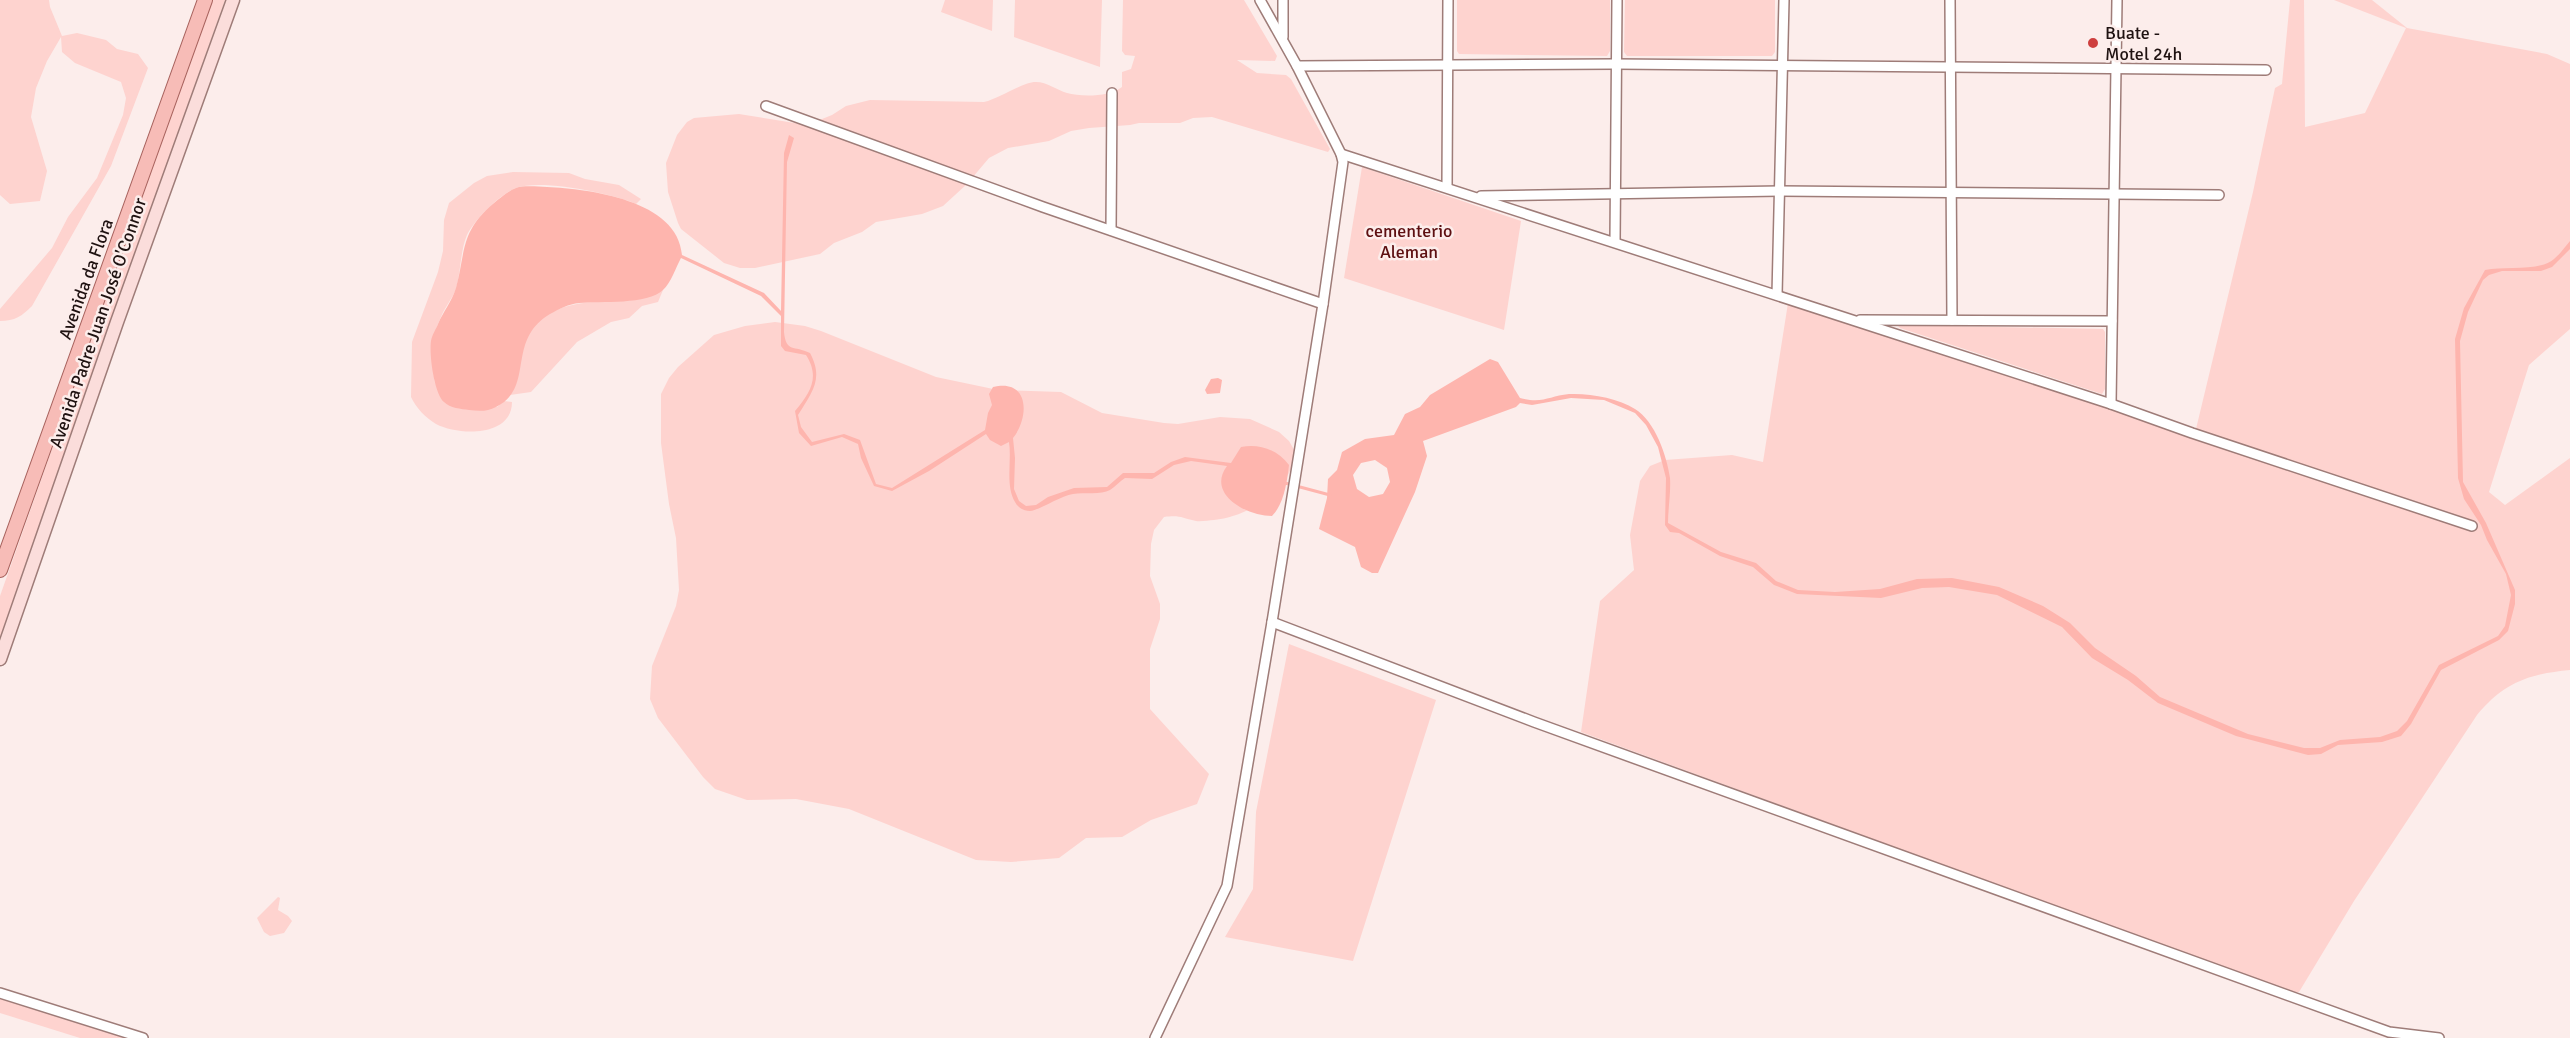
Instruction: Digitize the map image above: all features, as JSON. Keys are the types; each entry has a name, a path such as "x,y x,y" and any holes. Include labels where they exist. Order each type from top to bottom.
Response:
{"main road":[{"name":"Avenida da Flora","path":"0,570 205,0"}],"street":[{"name":"Avenida Padre Juan José O'Connor","path":"0,659 121,311 233,0"},
{"path":"1155,1038 1227,886 1323,304 1343,162 1297,66 1260,0"},
{"path":"1282,39 1283,0"},
{"path":"1447,187 1448,0"},
{"path":"1615,241 1617,0"},
{"path":"1777,295 1784,0"},
{"path":"1950,0 1952,320"},
{"path":"2111,404 2117,0"},
{"path":"1297,66 1616,64 2266,70"},
{"path":"1111,230 1112,93"},
{"path":"766,106 1323,304"},
{"path":"1341,154 1615,241 2111,404 2192,434 2472,526"},
{"path":"1473,196 1780,191 2219,195"},
{"path":"1851,320 2112,321"},
{"path":"1272,622 1534,722 2389,1032 2439,1038"},
{"path":"0,993 143,1038"}],"green space":[{"path":"0,0 49,0 62,36 77,33 106,40 117,49 138,54 148,68 111,166 32,306 18,317 0,321 0,309 52,248 68,217 97,178 123,115 126,98 121,82 75,63 62,52 61,37 47,61 36,88 31,117 47,171 40,201 10,204 0,195"},
{"path":"211,0 225,0 0,638 0,596"},
{"path":"945,0 993,0 992,31 941,12"},
{"path":"1015,0 1102,0 1100,67 1014,37"},
{"path":"1123,0 1244,0 1277,56 1275,61 1237,60 1257,73 1286,75 1291,79 1330,149 1328,152 1212,117 1193,118 1180,123 1139,123 1089,128 1071,131 1049,141 1008,148 989,158 967,184 943,206 922,214 876,222 862,232 834,243 820,254 755,268 740,268 724,263 681,229 668,192 666,163 677,135 687,122 694,118 739,114 807,125 832,115 846,106 870,100 984,102 1036,82 1073,94 1110,93 1122,87 1122,72 1131,69 1135,56 1125,55 1122,51"},
{"path":"1457,0 1610,0 1610,51 1607,56 1459,54 1457,51"},
{"path":"1625,0 1775,0 1775,52 1772,56 1627,56 1624,52"},
{"path":"2290,0 2304,0 2305,127 2365,113 2406,28 2334,0 2372,0 2407,28 2547,54 2570,64 2570,329 2529,365 2489,492 2505,505 2570,458 2570,670 2542,674 2518,682 2497,695 2477,715 2354,901 2299,992 2289,992 1581,732 1600,601 1634,570 1630,535 1640,481 1650,466 1665,460 1732,455 1763,462 1788,303 2435,516 2196,429 2253,192 2275,88 2282,84"},
{"name":"cementerio Aleman","path":"1362,167 1521,221 1504,330 1344,278"},
{"path":"513,172 569,173 585,179 619,185 641,199 636,204 576,188 528,186 510,191 481,215 467,235 456,289 434,334 432,357 435,383 497,407 504,401 512,402 510,413 494,428 483,431 458,431 436,424 425,416 411,397 412,342 438,272 443,251 444,220 449,203 474,183 487,176"},
{"path":"663,290 658,302 642,306 629,318 611,322 577,342 531,392 510,395 517,380 524,341 541,319 556,310 573,305 646,296"},
{"path":"775,322 805,326 821,331 936,377 998,390 1061,392 1102,413 1164,423 1178,424 1220,417 1250,419 1279,432 1289,441 1297,455 1292,468 1276,490 1254,507 1228,518 1214,520 1198,521 1164,517 1154,530 1150,576 1160,604 1160,619 1150,649 1150,709 1209,774 1197,804 1151,820 1122,837 1086,838 1059,858 1011,862 976,860 849,809 796,799 747,800 715,789 703,777 658,718 650,699 652,666 676,606 679,590 676,538 661,443 661,394 678,367 714,335 745,326"},
{"path":"1897,325 2103,329 2105,332 2105,389 2102,394 1900,328"},
{"path":"1289,644 1436,700 1353,961 1225,937 1253,889 1256,812"},
{"path":"278,897 280,898 278,910 292,921 284,933 270,936 264,932 257,918"},
{"path":"0,996 124,1038 80,1038 0,1013"}],"shaded area":[{"path":"789,135 794,138 787,162 784,332 789,346 810,353 814,362 816,378 814,385 798,415 801,427 812,442 844,434 860,440 876,484 892,488 985,430 992,405 989,394 993,387 1005,386 1014,388 1023,401 1022,420 1013,438 1014,489 1019,501 1026,506 1036,505 1048,497 1074,488 1107,487 1123,473 1154,473 1171,462 1185,457 1231,463 1241,447 1255,446 1274,452 1289,465 1284,492 1276,511 1272,516 1241,508 1225,494 1222,486 1222,476 1227,466 1191,461 1174,465 1152,479 1125,478 1106,492 1073,494 1034,510 1021,509 1015,502 1010,488 1009,442 1001,446 990,440 986,434 929,471 892,491 874,486 861,458 858,444 842,437 811,446 799,433 795,411 812,384 812,370 806,355 785,351 781,346 781,316 761,296 681,258 668,283 656,295 635,300 572,304 550,314 536,325 528,337 515,388 508,398 496,407 486,410 459,409 446,404 440,397 433,373 431,341 454,293 466,242 475,223 483,213 501,197 516,188 565,188 585,191 629,201 649,210 665,221 677,236 682,255 764,293 781,311 784,153"},
{"path":"2570,241 2570,249 2552,267 2541,271 2502,271 2489,275 2483,280 2468,312 2460,341 2463,482 2486,523 2515,590 2515,604 2508,631 2499,640 2441,670 2411,724 2401,736 2382,742 2338,745 2321,754 2308,755 2236,736 2158,703 2128,680 2092,658 2062,627 1997,595 1949,587 1922,588 1881,598 1797,594 1774,585 1753,567 1720,556 1679,533 1670,532 1665,525 1666,478 1658,447 1646,425 1635,413 1604,400 1571,398 1532,405 1520,403 1516,407 1423,441 1427,456 1415,492 1378,573 1372,573 1361,567 1355,547 1319,529 1327,498 1328,479 1337,470 1342,452 1365,439 1394,435 1405,414 1420,407 1430,395 1490,359 1498,362 1520,398 1535,400 1569,394 1586,394 1612,399 1635,409 1654,430 1663,450 1670,478 1668,523 1721,552 1756,563 1776,581 1798,590 1835,592 1880,589 1917,579 1952,578 1999,587 2043,606 2070,623 2095,648 2136,676 2160,697 2248,734 2304,748 2320,748 2340,740 2380,737 2397,731 2407,721 2439,665 2498,636 2505,626 2511,595 2506,574 2481,525 2464,499 2458,478 2455,339 2464,308 2485,270 2540,266 2554,259","holes":["1375,460 1387,468 1390,482 1383,494 1369,497 1357,489 1353,475 1361,463"]},
{"path":"1211,379 1222,380 1220,393 1207,394 1205,390"}],"waterway":[{"path":"1285,483 1330,495"}],"place":[{"name":"Buate - Motel 24h","path":"2093,43"}]}
